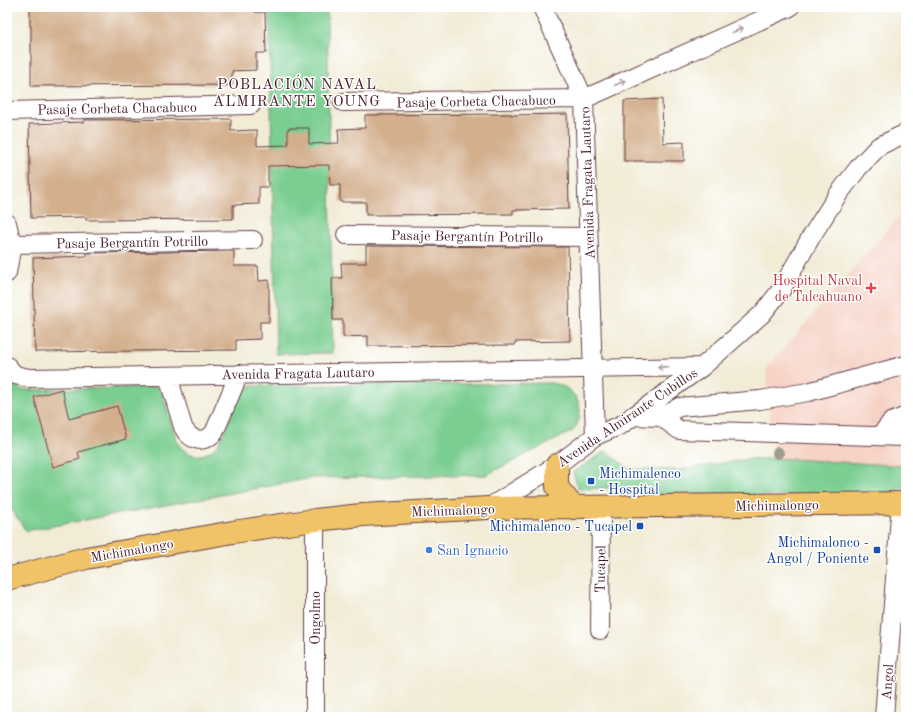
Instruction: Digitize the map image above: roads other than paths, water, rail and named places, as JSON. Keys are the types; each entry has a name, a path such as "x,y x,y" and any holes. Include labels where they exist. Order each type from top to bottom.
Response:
{"main road":[{"path":"557,465 557,487 574,508"},
{"name":"Michimalongo","path":"7,578 86,558 233,532 362,515 488,508 601,508 904,503"}],"street":[{"name":"Avenida Fragata Lautaro","path":"542,7 584,99 595,436"},
{"path":"584,99 790,7"},
{"name":"Pasaje Corbeta Chacabuco","path":"344,102 584,99"},
{"name":"Pasaje Corbeta Chacabuco","path":"7,110 251,105"},
{"name":"Avenida Almirante Cubillos","path":"488,508 557,465 595,436 621,425 702,366 762,314 781,290 811,237 837,196 859,167 879,146 906,133"},
{"path":"7,223 12,244 7,273"},
{"name":"Pasaje Bergantín Potrillo","path":"346,235 588,237"},
{"name":"Pasaje Bergantín Potrillo","path":"12,244 253,240"},
{"path":"632,416 661,417 680,407 760,400 808,392 906,365"},
{"name":"Avenida Fragata Lautaro","path":"7,366 15,375 28,378 702,366"},
{"path":"168,376 183,427 191,438 197,440 210,437 214,433 239,374"},
{"path":"880,436 891,422 906,416"},
{"path":"661,417 679,430 906,437"},
{"name":"Angol","path":"884,717 904,503"},
{"name":"Tucapel","path":"600,630 601,508"},
{"name":"Ongolmo","path":"315,520 315,717"}],"place":[{"name":"Hospital Naval de Talcahuano","path":"871,288"},
{"name":"Michimalenco - Hospital","path":"591,481"},
{"name":"Michimalenco - Tucapel","path":"640,526"},
{"name":"San Ignacio","path":"429,550"},
{"name":"Michimalonco - Angol / Poniente","path":"877,550"}],"district":[{"name":"POBLACIÓN NAVAL ALMIRANTE YOUNG","path":"297,92"}]}
